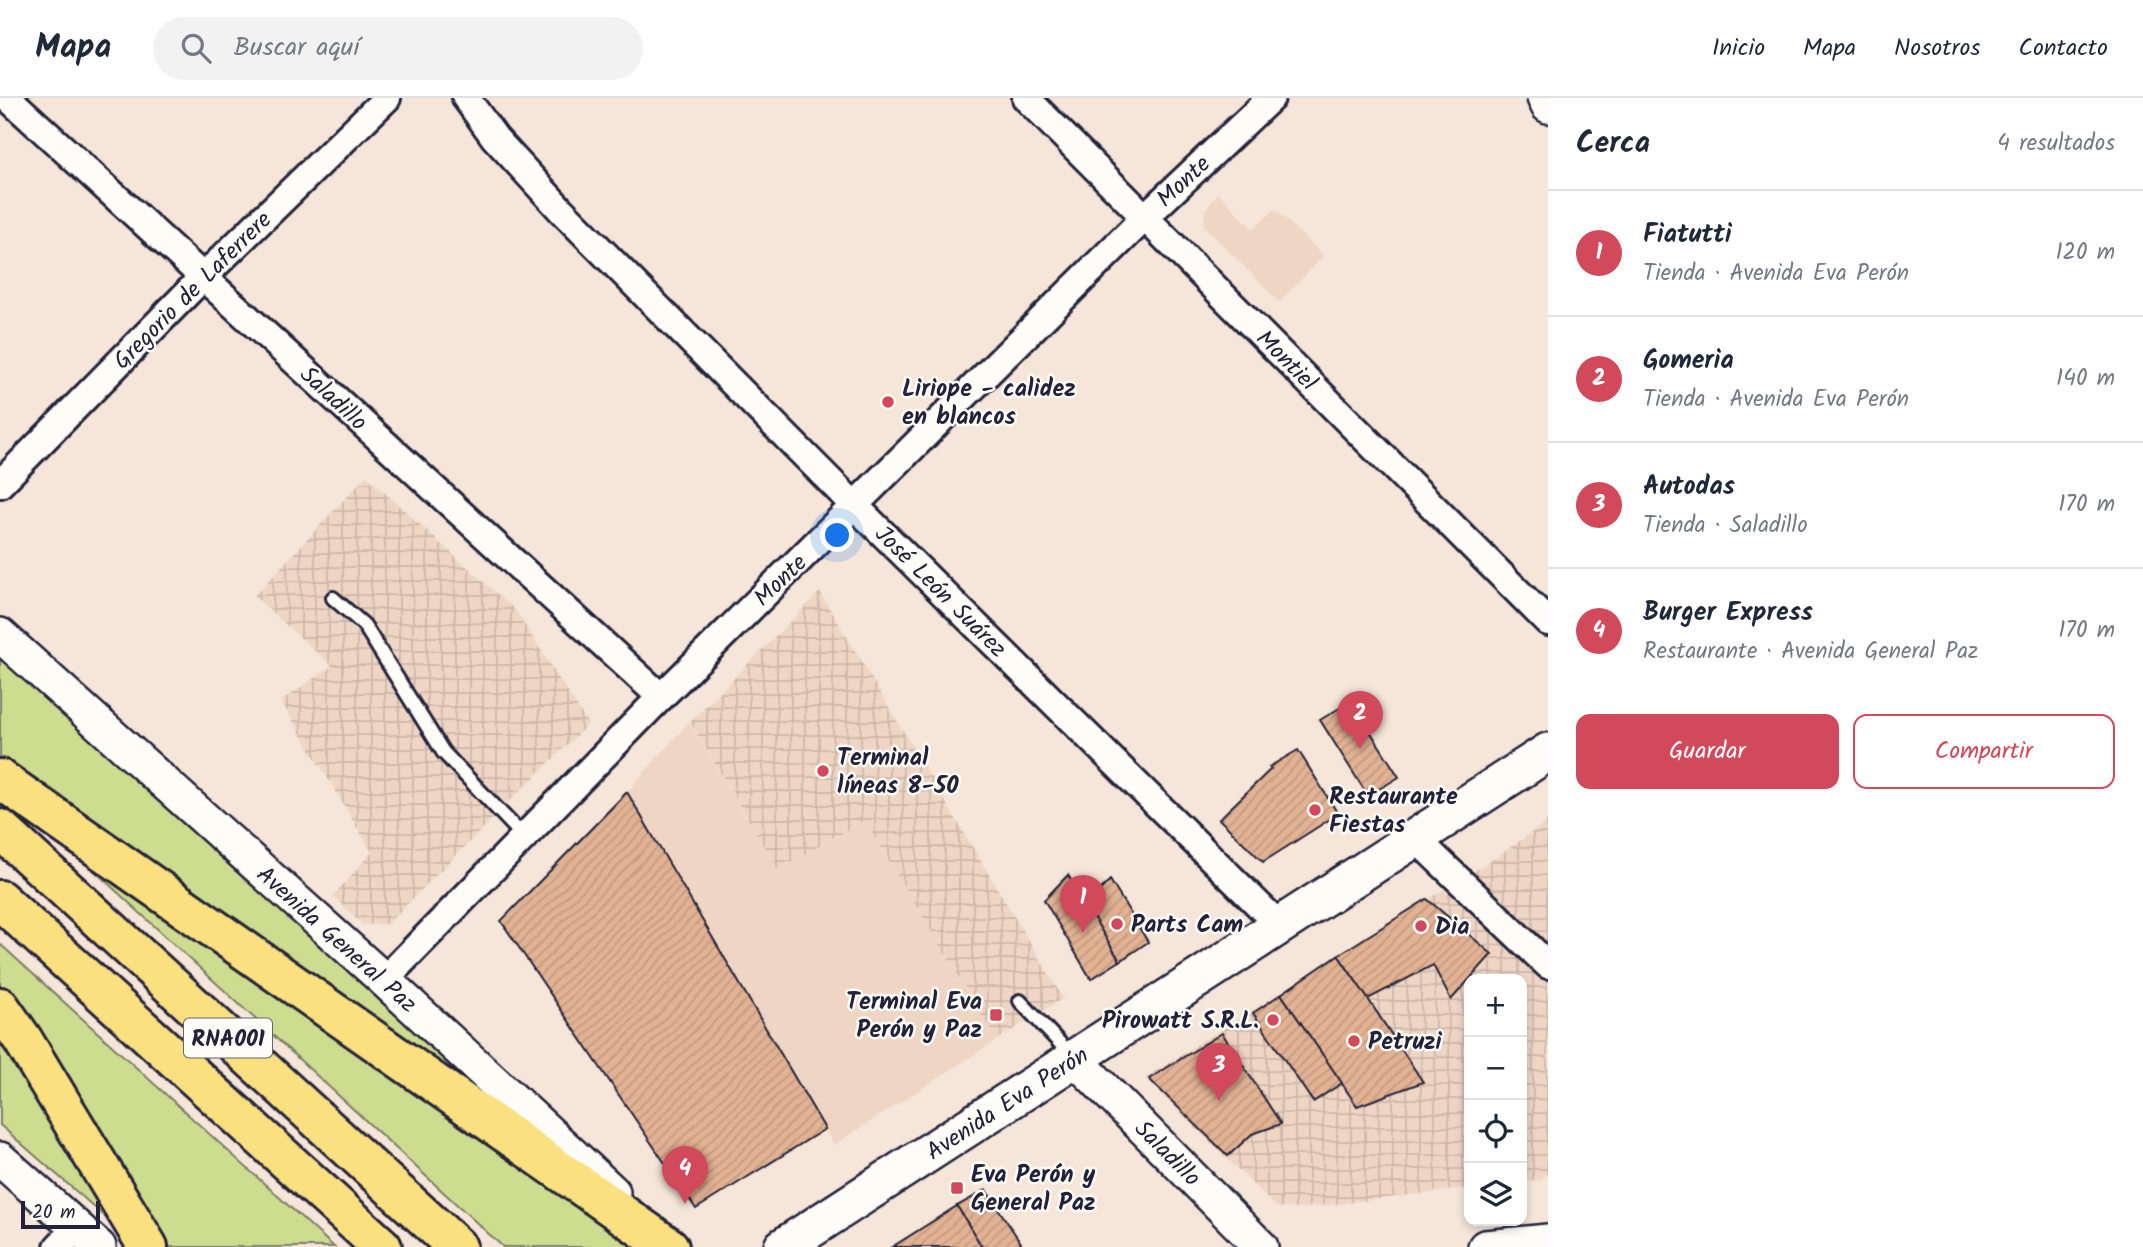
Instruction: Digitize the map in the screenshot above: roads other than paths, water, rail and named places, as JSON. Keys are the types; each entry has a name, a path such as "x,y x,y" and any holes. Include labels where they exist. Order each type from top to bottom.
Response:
{"highway":[{"path":"0,779 670,1247"},
{"name":"RNA001","path":"0,829 457,1247"},
{"name":"RNA001","path":"0,901 382,1247"},
{"path":"0,1007 23,1040 148,1247"}],"main road":[{"name":"Avenida Eva Perón","path":"783,1247 1548,752"}],"street":[{"name":"Saladillo","path":"8,98 661,698"},
{"name":"Gregorio de Laferrere","path":"0,484 203,277 387,98"},
{"name":"José León Suárez","path":"466,98 495,138 562,211 855,506 1279,925"},
{"name":"Montiel","path":"1026,98 1548,622"},
{"name":"Monte","path":"384,980 661,698 1144,218 1271,98"},
{"path":"1545,98 1548,106"},
{"name":"Avenida General Paz","path":"0,635 384,980 670,1247"},
{"path":"1415,838 1548,965"},
{"name":"Saladillo","path":"1075,1059 1261,1247"},
{"path":"0,1159 78,1240"},
{"path":"1485,1247 1537,1239"}],"lane":[{"path":"333,598 364,625 443,752 524,836"},
{"path":"1020,1001 1075,1059"}],"place":[{"name":"Liriope - calidez en blancos","path":"888,402"},
{"name":"Gomeria","path":"1360,749"},
{"name":"Terminal líneas 8-50","path":"823,771"},
{"name":"Restaurante Fiestas","path":"1315,810"},
{"name":"Parts Cam","path":"1117,924"},
{"name":"Dia","path":"1421,926"},
{"name":"Fiatutti","path":"1083,933"},
{"name":"Terminal Eva Perón y Paz","path":"996,1015"},
{"name":"Pirowatt S.R.L.","path":"1273,1020"},
{"name":"Petruzi","path":"1354,1041"},
{"name":"Autodas","path":"1219,1101"},
{"name":"Eva Perón y General Paz","path":"957,1188"},
{"name":"Burger Express","path":"685,1204"}]}
